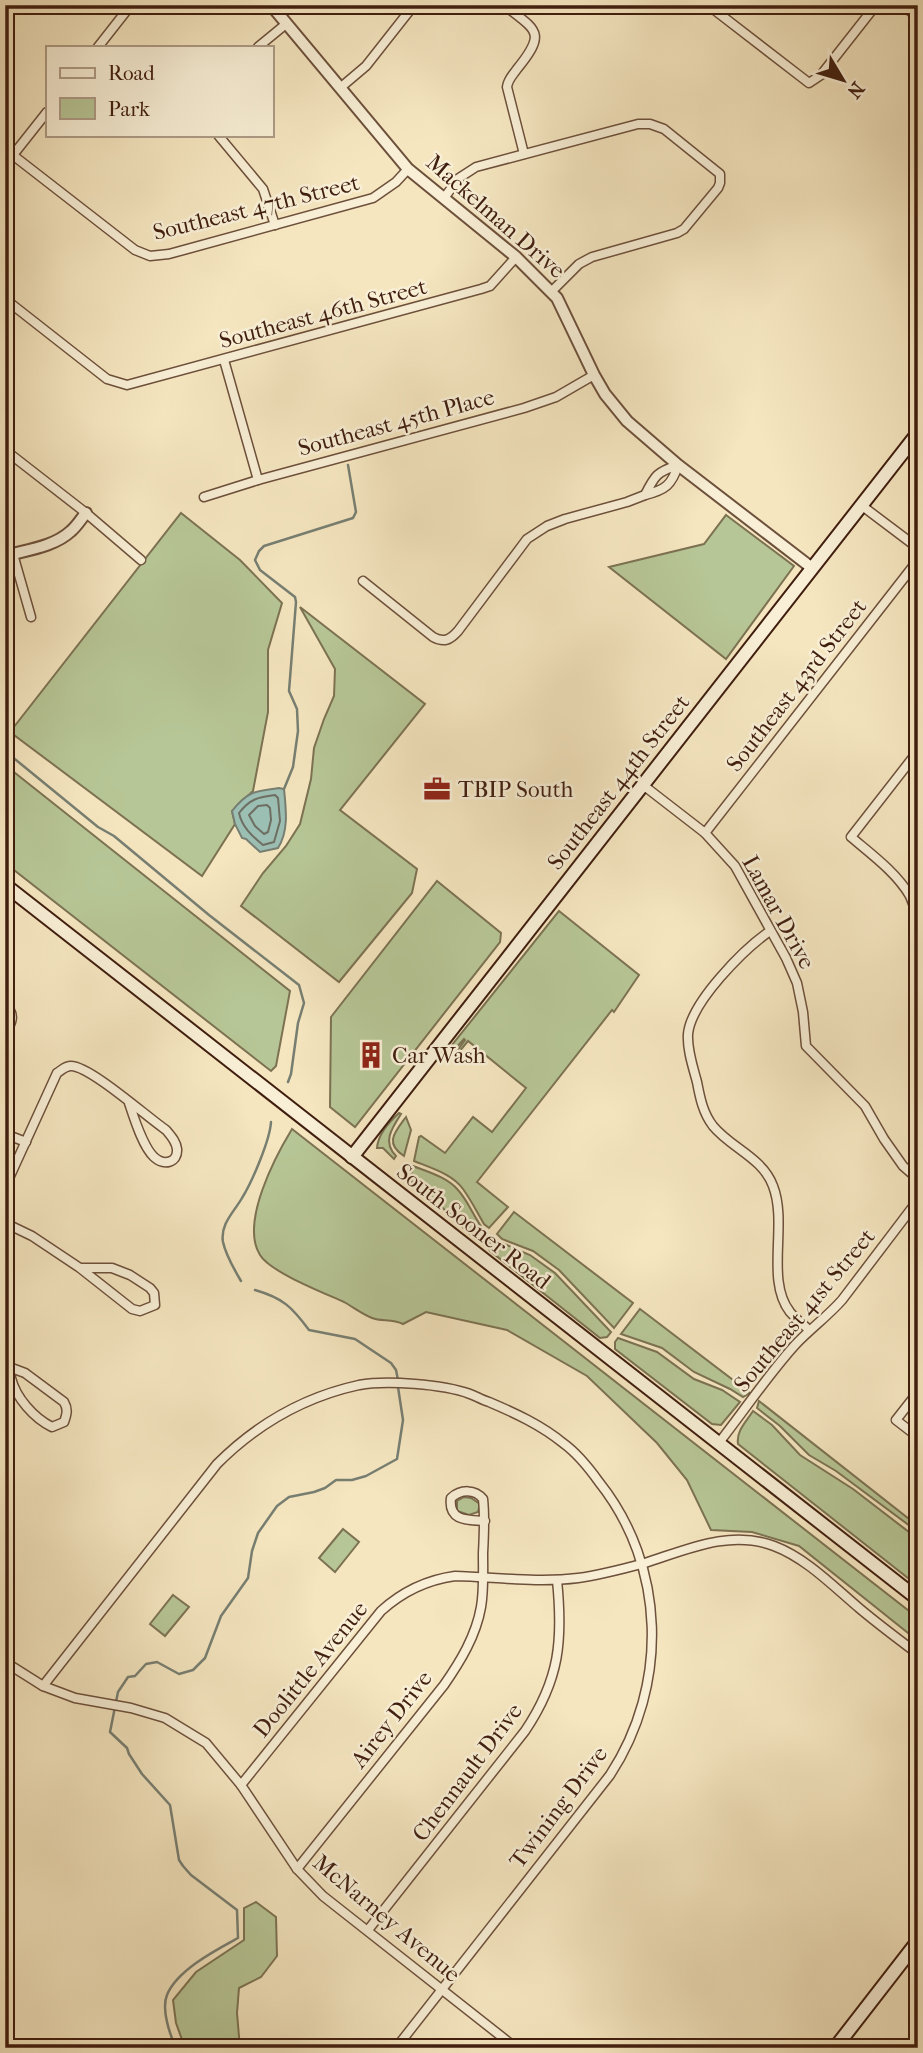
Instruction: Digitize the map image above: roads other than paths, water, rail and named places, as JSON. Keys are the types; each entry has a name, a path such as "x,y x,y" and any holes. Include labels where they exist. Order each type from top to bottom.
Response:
{"main road":[{"name":"Southeast 44th Street","path":"352,1157 918,433"},
{"name":"South Sooner Road","path":"5,885 918,1599"},
{"path":"835,2048 918,1941"}],"street":[{"path":"99,46 131,5"},
{"name":"Mackelman Drive","path":"271,5 408,169 516,257 552,290 594,375 605,394 627,421 678,465 812,568"},
{"path":"340,88 366,66 414,5"},
{"path":"504,5 533,29 535,36 533,49 507,82 524,153"},
{"path":"708,5 806,82 811,82 821,75 876,5"},
{"path":"902,5 918,17"},
{"path":"259,46 286,24"},
{"path":"5,149 13,155 46,113"},
{"path":"444,198 468,170 638,124 650,124 664,129 720,174 718,188 684,229 592,257 579,264 552,290"},
{"path":"219,136 263,189 275,225"},
{"name":"Southeast 47th Street","path":"13,155 135,250 146,255 160,256 373,198 386,190 408,169"},
{"name":"Southeast 46th Street","path":"5,299 107,379 127,385 481,289 490,286 516,257"},
{"path":"224,360 258,480"},
{"name":"Southeast 45th Place","path":"204,497 524,408 556,397 594,375"},
{"path":"5,450 141,560"},
{"path":"363,582 433,637 440,641 447,640 458,631 527,539 547,526 565,519 662,491 675,478 678,465 661,470 645,495"},
{"path":"656,477 667,486"},
{"path":"861,505 918,548"},
{"path":"31,617 9,555 62,538 72,531 86,513"},
{"name":"Southeast 43rd Street","path":"705,833 918,560"},
{"path":"918,751 851,837 903,886 918,917"},
{"name":"Lamar Drive","path":"643,785 705,833 735,866 797,983 806,1046 865,1106 903,1166 918,1180"},
{"path":"770,931 738,958 708,994 693,1018 688,1035 703,1110 724,1138 751,1157 765,1171 773,1185 779,1208 781,1295 789,1311 809,1330"},
{"path":"5,1006 10,1009 13,1019 5,1033"},
{"path":"5,1187 57,1073 68,1066 80,1067 94,1074 166,1130 175,1140 177,1151 170,1163 163,1163 152,1156 129,1102"},
{"path":"5,1134 26,1142"},
{"name":"Southeast 41st Street","path":"718,1444 793,1347 842,1300 918,1200"},
{"path":"5,1223 32,1236 80,1268 132,1309 140,1311 155,1305 154,1293 150,1288 130,1275 112,1268 80,1268"},
{"path":"7,1364 25,1373 64,1402 67,1415 64,1422 52,1427 26,1405 16,1391 7,1364"},
{"name":"Twining Drive","path":"43,1686 206,1476 238,1444 269,1422 314,1399 361,1385 402,1383 468,1393 513,1411 564,1443 587,1466 624,1519 650,1594 652,1656 640,1714 616,1766 601,1787 396,2048"},
{"path":"918,1392 896,1420 918,1437"},
{"path":"460,1492 480,1495 483,1499 485,1521 468,1520 456,1515 450,1506 451,1498 460,1492"},
{"name":"Airey Drive","path":"297,1869 456,1667 473,1634 481,1605 485,1521"},
{"name":"Doolittle Avenue","path":"241,1785 373,1620 392,1601 416,1587 440,1578 456,1576 557,1580 606,1573 707,1543 755,1540 775,1546 822,1576 918,1654"},
{"name":"Chennault Drive","path":"369,1930 522,1736 539,1709 556,1667 561,1615 557,1580"},
{"name":"McNarney Avenue","path":"5,1662 43,1686 75,1698 131,1708 165,1718 206,1743 241,1785 297,1869 323,1896 516,2048"}],"water":[{"path":"284,789 284,834 278,848 260,852 242,838 232,811 252,793"}],"waterway":[{"path":"284,789 293,767 298,731 297,709 289,691 296,602 295,597 260,570 255,560 264,546 353,518 356,512 348,465"},
{"path":"5,751 299,985 304,1003 288,1082"},
{"path":"241,1281 224,1247 224,1230 228,1218 255,1172 271,1122"},
{"path":"255,1290 286,1304 309,1330 355,1339 391,1363 398,1380"},
{"path":"176,2048 166,2014 167,1995 188,1969 238,1938 237,1910 191,1875 179,1860 170,1805 142,1774 127,1748 110,1732 118,1692 128,1677 135,1676 146,1664 157,1662 179,1674 193,1670 205,1658 221,1616 248,1578 258,1533 277,1506 289,1497 314,1492 336,1480 352,1480 366,1476 397,1459 403,1420 398,1387"}],"place":[{"name":"TBIP South","path":"437,789"},
{"name":"Car Wash","path":"371,1055"}]}
